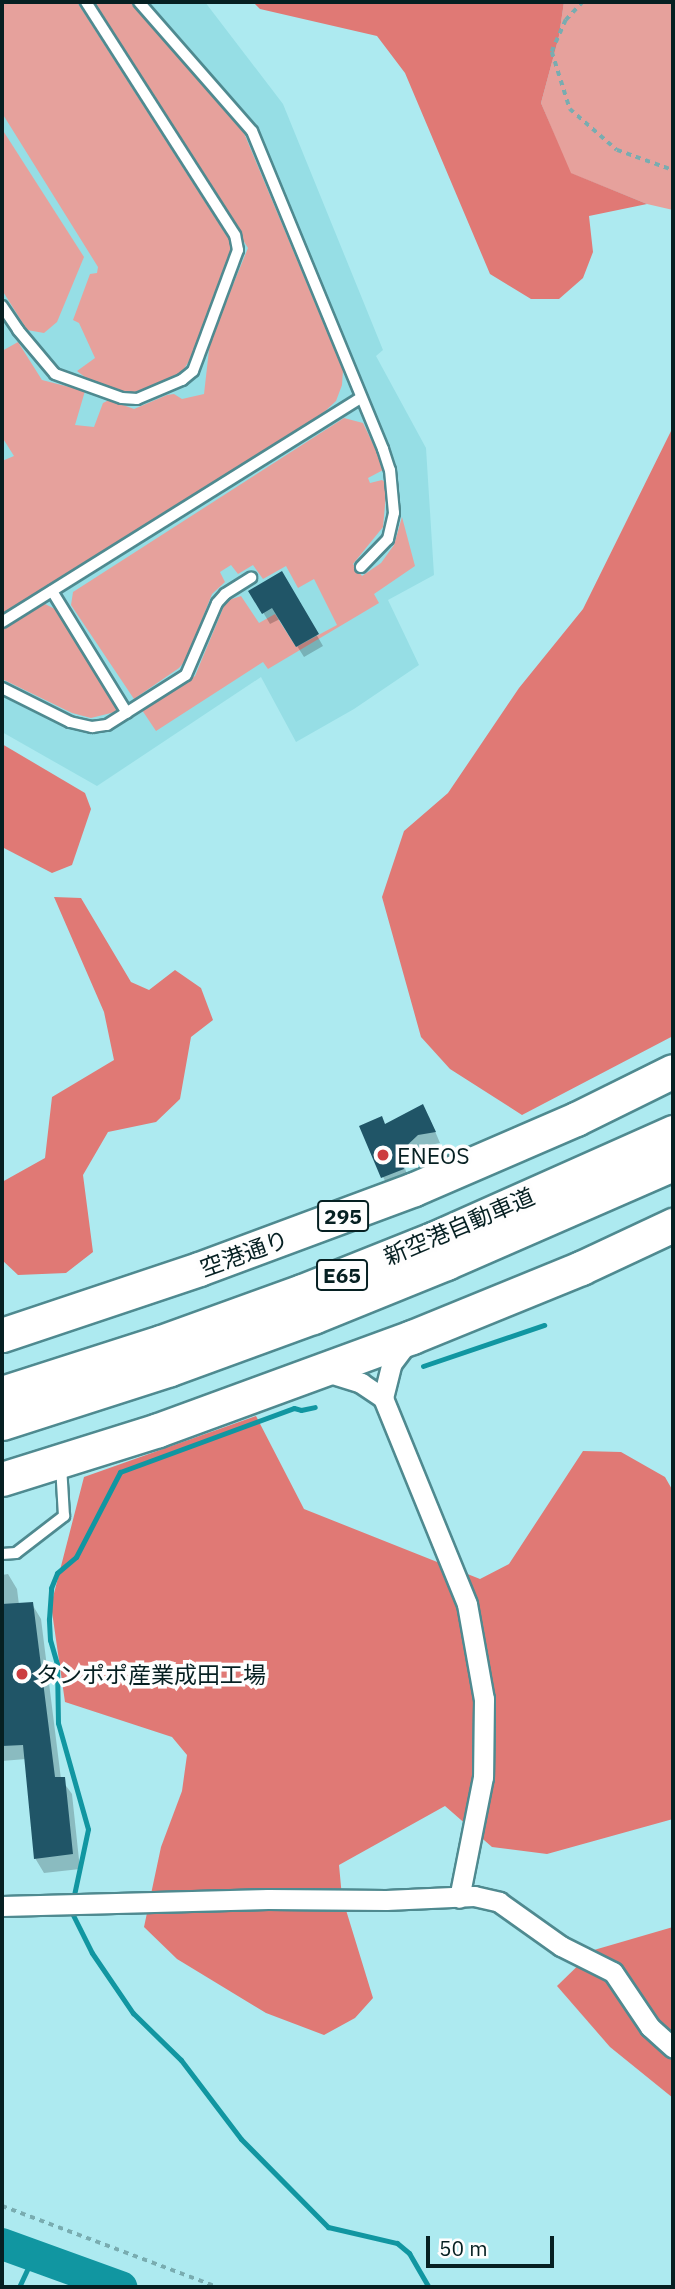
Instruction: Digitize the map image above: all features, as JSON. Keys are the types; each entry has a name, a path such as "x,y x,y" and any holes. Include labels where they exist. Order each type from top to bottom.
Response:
{"highway":[{"name":"空港通り","path":"2,1335 199,1269 414,1189 576,1119 673,1071"},
{"name":"新空港自動車道","path":"2,1393 161,1342 302,1291 435,1238 673,1132"},
{"name":"新空港自動車道","path":"2,1423 170,1369 313,1317 470,1253 673,1164"},
{"path":"2,1479 60,1462 412,1337 581,1268 673,1225"}],"street":[{"path":"412,1337 392,1363 383,1398 467,1604 484,1699 483,1777 459,1898"},
{"path":"317,1372 348,1377 383,1398"},
{"path":"2,1906 268,1899 386,1900 442,1895 459,1898 474,1896 499,1902 561,1946 613,1972 650,2027 673,2048"}],"lane":[{"path":"2,306 18,330 55,373 122,398 137,399 182,380 193,371 238,250 235,235 86,2"},
{"path":"139,2 252,131 390,470 394,513 388,538 360,567"},
{"path":"2,622 360,398"},
{"path":"2,688 70,722 92,727 107,725 186,675 195,662 217,603 225,594 251,578"},
{"path":"52,591 127,713"},
{"path":"2,1554 16,1553 64,1516 65,1494 60,1462"}],"path":[{"path":"583,2 566,20 552,52 570,109 617,149 673,170"},
{"path":"2,2206 218,2287"}],"shaded area":[{"path":"2,2 205,2 283,104 383,350 376,356 426,448 434,575 388,600 419,665 354,709 296,742 261,677 97,786 2,732"},
{"path":"2,2 77,2 230,241 231,250 195,352 180,375 132,393 115,391 90,381 77,371 95,358 79,323 73,320 90,274 97,273 98,267 2,113"},
{"path":"94,2 130,2 244,133 343,370 342,385 336,401 322,414 2,614 2,461 14,456 2,437 2,351 18,342 42,380 85,391 75,425 94,427 103,403 109,400 134,409 167,395 174,394 182,399 204,394 210,341 248,248"},
{"path":"253,2 564,2 559,36 541,103 571,173 647,204 589,216 593,252 583,278 559,299 531,299 490,274 405,73 377,36 260,9"},
{"path":"564,2 673,2 673,210 647,204 570,173 541,103 559,36"},
{"path":"2,129 84,257 57,322 44,333 27,330 2,290"},
{"path":"344,418 363,423 385,469 368,478 370,483 382,480 387,484 383,527 353,564 362,576 381,563 394,545 402,517 415,566 374,594 379,603 268,669 263,662 156,731 142,710 195,676 226,601 241,596 259,623 275,614 296,647 337,625 314,579 298,588 286,566 263,579 253,565 238,574 231,565 220,572 225,582 212,594 186,660 179,668 134,699 71,605 73,592"},
{"path":"673,427 673,1036 522,1115 450,1069 421,1037 382,897 404,831 448,793 519,688 583,609"},
{"path":"45,604 57,610 119,704 115,712 91,718 72,713 2,679 2,629"},
{"path":"2,744 85,793 91,809 72,865 52,873 2,847"},
{"path":"54,897 81,898 131,982 149,990 175,970 201,988 213,1020 191,1037 180,1099 156,1122 108,1132 83,1175 93,1252 66,1273 18,1275 2,1260 2,1182 45,1158 52,1097 114,1060 104,1012"},
{"path":"256,1416 304,1509 480,1579 509,1564 583,1451 621,1452 665,1477 673,1491 673,1819 547,1854 492,1847 445,1806 339,1865 342,1897 373,1998 355,2018 324,2035 266,2013 177,1959 144,1927 161,1847 182,1791 187,1755 172,1737 65,1702 51,1605 84,1477"},
{"path":"673,1927 673,2098 610,2047 557,1986 594,1950"}],"building":[{"path":"282,571 319,634 296,647 272,608 262,614 248,591"},
{"path":"423,1104 436,1132 418,1135 399,1153 404,1169 381,1178 359,1126 382,1116 385,1124"},
{"name":"タンポポ産業成田工場","path":"33,1602 55,1777 65,1777 73,1854 34,1859 23,1745 2,1746 2,1604"}],"waterway":[{"path":"423,1366 544,1325"},
{"path":"74,1895 88,1829 58,1723 57,1664 50,1640 49,1619 51,1588 57,1573 76,1557 120,1472 294,1408 301,1410 315,1407"},
{"path":"73,1915 92,1953 133,2013 181,2060 241,2139 328,2227 397,2243 409,2253 429,2287"},
{"path":"2,2244 121,2287"},
{"path":"19,2287 34,2255"}],"place":[{"name":"ENEOS","path":"383,1155"},
{"name":"タンポポ産業成田工場","path":"22,1674"}]}
